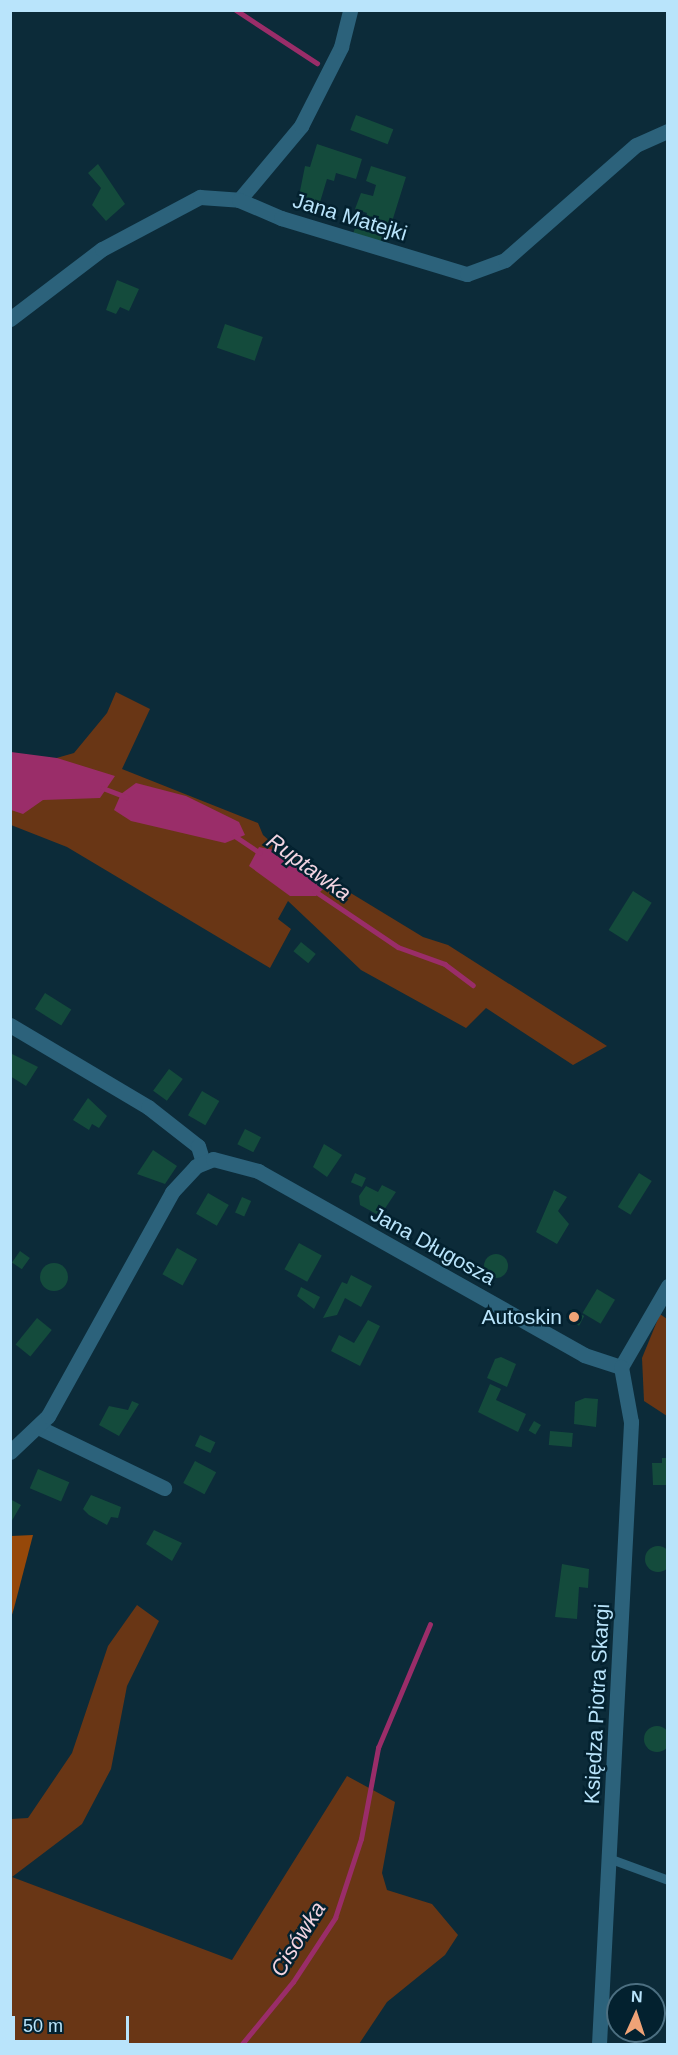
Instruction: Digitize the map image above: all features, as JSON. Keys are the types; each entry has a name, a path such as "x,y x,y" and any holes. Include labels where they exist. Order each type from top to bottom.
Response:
{"street":[{"path":"239,200 301,126 341,46 350,10"},
{"name":"Jana Matejki","path":"10,319 102,249 200,197 239,200 281,218 466,274 505,260 636,144 668,130"},
{"path":"10,1025 148,1107 198,1146 203,1162 182,1179 158,1214 40,1428 10,1452"},
{"name":"Jana Długosza","path":"203,1162 224,1159 258,1171 584,1355 621,1367"},
{"path":"621,1367 668,1286"},
{"name":"Księdza Piotra Skargi","path":"599,2044 611,1859 631,1422 621,1367"},
{"path":"40,1428 164,1488"}],"lane":[{"path":"611,1859 668,1880"}],"shaded area":[{"path":"116,692 150,709 122,769 258,823 263,835 280,850 423,937 448,945 607,1046 573,1065 486,1008 466,1028 361,970 288,901 278,919 291,929 270,968 67,847 11,825 10,753 53,759 74,753 107,713"},
{"path":"11,752 57,758 115,776 100,798 43,800 23,814 11,810"},
{"path":"136,783 186,796 239,822 245,835 225,843 131,821 114,810 121,794"},
{"path":"259,847 279,851 318,878 323,889 316,896 290,896 249,866"},
{"path":"660,1314 667,1319 667,1416 644,1401 642,1358"},
{"path":"33,1535 14,1608 11,1618 11,1536"},
{"path":"137,1605 159,1621 127,1686 111,1769 82,1824 12,1877 232,1960 347,1776 395,1802 382,1873 387,1890 432,1904 458,1935 445,1955 387,2002 359,2044 11,2044 11,1819 28,1818 72,1753 108,1646"}],"building":[{"path":"356,115 393,129 388,144 350,130"},
{"path":"317,144 362,159 356,179 336,173 334,181 327,179 317,212 297,206 305,166 310,167"},
{"path":"98,164 125,204 106,221 92,205 101,188 88,173"},
{"path":"371,166 406,177 385,244 353,234 355,228 362,230 367,213 355,209 361,193 373,196 376,185 366,181"},
{"path":"117,280 139,289 129,311 120,307 116,314 106,310"},
{"path":"225,324 263,337 255,361 217,348"},
{"path":"633,891 652,903 627,942 609,930"},
{"path":"301,942 316,954 308,963 293,951"},
{"path":"45,993 71,1009 61,1026 35,1009"},
{"path":"10,1053 38,1067 26,1086 10,1076"},
{"path":"169,1069 183,1079 167,1101 153,1091"},
{"path":"202,1091 219,1101 205,1125 188,1115"},
{"path":"88,1098 107,1116 99,1128 92,1124 89,1130 73,1120"},
{"path":"245,1129 261,1137 253,1152 237,1144"},
{"path":"324,1144 342,1155 327,1177 313,1167"},
{"path":"153,1150 177,1166 165,1184 137,1174"},
{"path":"355,1173 366,1178 362,1187 351,1182"},
{"path":"639,1173 652,1181 631,1215 618,1207"},
{"path":"382,1185 396,1192 380,1216 360,1205 359,1196 366,1186 378,1192"},
{"path":"554,1190 567,1197 558,1211 569,1224 557,1244 536,1232"},
{"path":"208,1193 229,1205 217,1226 196,1214"},
{"path":"242,1197 251,1201 244,1217 235,1213"},
{"path":"299,1243 322,1256 307,1282 284,1269"},
{"path":"177,1248 197,1259 183,1285 162,1274"},
{"path":"20,1251 30,1258 22,1269 12,1262"},
{"path":"496,1254 505,1257 508,1266 505,1275 496,1278 487,1275 484,1266 487,1257"},
{"path":"54,1263 64,1267 68,1277 64,1287 54,1291 44,1287 40,1277 44,1267"},
{"path":"351,1275 372,1286 361,1307 345,1298 337,1315 323,1318 342,1282 347,1284"},
{"path":"301,1287 320,1297 314,1309 297,1296"},
{"path":"597,1289 615,1300 601,1324 583,1313"},
{"name":"Autoskin","path":"571,1309 584,1316 579,1326 566,1319"},
{"path":"37,1318 52,1330 30,1356 16,1344"},
{"path":"368,1320 380,1326 360,1366 331,1351 339,1335 354,1343"},
{"path":"501,1357 516,1364 507,1387 487,1378 495,1359"},
{"path":"490,1384 501,1389 496,1400 526,1414 518,1432 478,1412"},
{"path":"585,1398 598,1399 596,1427 574,1424 575,1402"},
{"path":"132,1401 139,1404 119,1436 99,1425 109,1406 128,1410"},
{"path":"534,1421 541,1425 535,1435 528,1431"},
{"path":"550,1431 573,1433 572,1447 549,1445"},
{"path":"200,1435 215,1442 210,1453 195,1446"},
{"path":"662,1458 668,1458 668,1485 653,1485 652,1463 662,1463"},
{"path":"195,1461 216,1472 204,1494 183,1483"},
{"path":"38,1469 69,1482 61,1502 30,1488"},
{"path":"91,1495 121,1507 118,1518 111,1517 107,1525 89,1515 83,1509"},
{"path":"10,1499 21,1505 10,1524"},
{"path":"154,1530 182,1543 172,1561 146,1544"},
{"path":"658,1546 667,1550 671,1559 667,1568 658,1572 649,1568 645,1559 649,1550"},
{"path":"562,1564 589,1569 588,1588 579,1587 577,1619 555,1617"},
{"path":"657,1726 667,1729 670,1739 667,1749 657,1752 647,1749 644,1739 647,1729"}],"waterway":[{"path":"236,10 317,63"},
{"name":"Ruptawka","path":"103,788 126,797"},
{"name":"Ruptawka","path":"235,836 260,853"},
{"name":"Ruptawka","path":"315,891 398,947 445,964 473,985"},
{"name":"Cisówka","path":"242,2044 293,1982 335,1918 361,1839 378,1748 430,1624"}],"place":[{"name":"Autoskin","path":"574,1317"}]}
